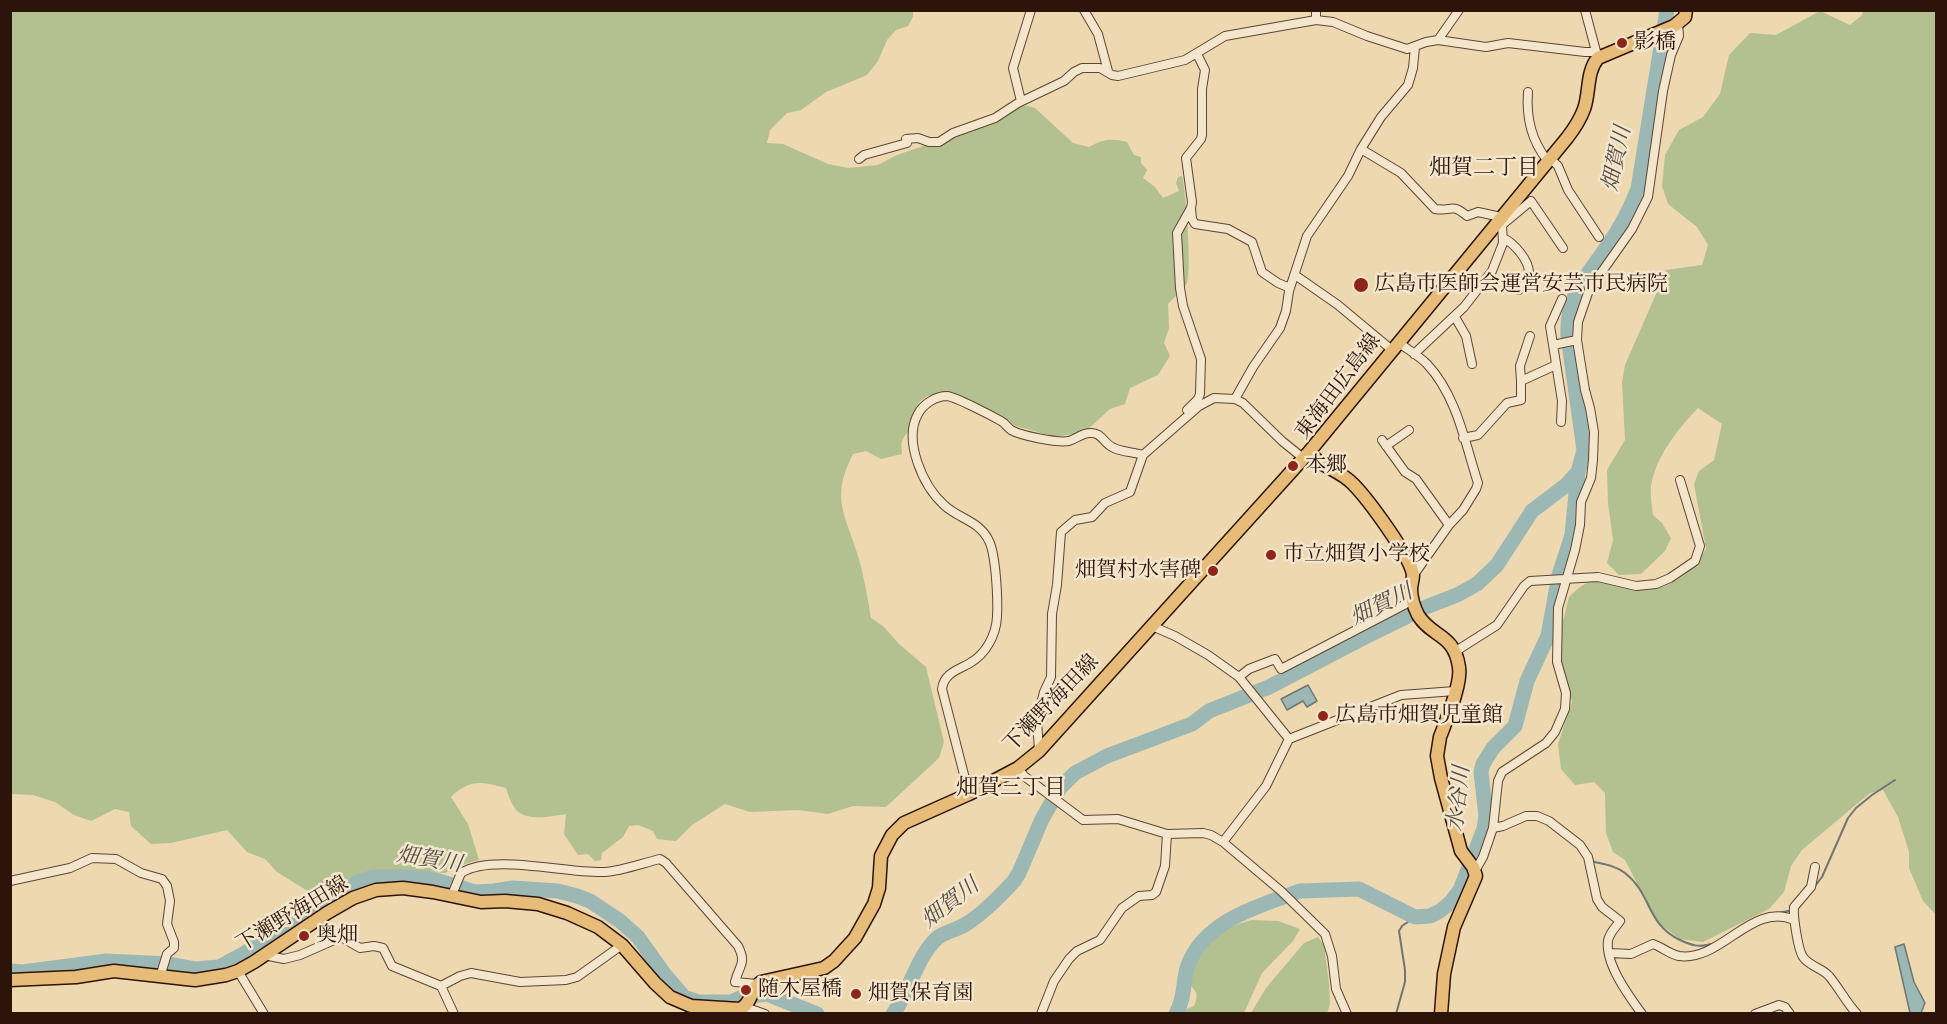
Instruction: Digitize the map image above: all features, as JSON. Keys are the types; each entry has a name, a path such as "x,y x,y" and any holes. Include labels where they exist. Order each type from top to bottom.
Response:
{"main road":[{"path":"1597,55 1676,25 1684,17 1686,10"},
{"name":"東海田広島線","path":"1456,651 1444,636 1420,618 1412,600 1413,576 1407,560 1362,495 1344,475 1306,455 1501,221 1578,124 1585,108 1591,72 1597,55"},
{"name":"下瀬野海田線","path":"755,986 771,979 824,968 834,961 855,938 874,904 879,888 881,856 892,835 904,823 969,794 1018,768 1039,751 1306,455"},
{"path":"1441,1014 1444,974 1454,927 1475,882 1471,865 1458,840 1437,756 1460,670 1456,651"},
{"name":"下瀬野海田線","path":"10,980 76,977 114,971 160,974 195,980 238,971 353,898 376,890 410,889 433,891 451,897 481,902 505,901 538,904 583,919 622,945 654,983 670,997 691,1006 735,1008"},
{"path":"735,1008 755,986"}],"street":[{"path":"1021,101 1013,68 1031,10"},
{"path":"1084,10 1098,34 1107,71"},
{"path":"1316,10 1316,20"},
{"path":"1438,40 1459,10"},
{"path":"1584,10 1597,55"},
{"path":"859,159 864,155 907,143 906,139 918,138 929,142 939,142 953,133 995,118 1021,101 1064,81 1082,68 1101,68 1118,76 1138,70 1162,67 1197,54 1225,36 1316,20 1333,22 1407,50 1438,40 1486,47 1508,43 1597,55"},
{"path":"1471,865 1483,857 1493,828 1498,781 1502,772 1546,743 1555,732 1565,709 1566,693 1559,671 1557,653 1558,608 1563,580 1578,533 1581,502 1591,478 1594,432 1576,340 1578,322 1589,290 1632,229 1648,196 1663,91 1671,55 1679,36 1676,25"},
{"path":"1235,399 1253,367 1280,328 1301,250 1307,236 1348,176 1361,149 1381,117 1408,85 1413,68 1415,47"},
{"path":"1197,54 1202,62 1205,76 1202,89 1201,139 1186,158 1192,192 1192,219 1195,224 1228,229 1252,242 1262,272 1290,288"},
{"path":"1528,92 1529,123 1534,139 1548,159 1558,166 1568,190 1599,237"},
{"path":"1361,149 1401,173 1435,209 1458,207 1467,216 1478,212 1501,221"},
{"path":"1501,221 1531,201 1563,248"},
{"path":"1169,430 1194,404 1200,394 1201,359 1181,300 1177,233 1191,208"},
{"path":"1414,354 1455,317 1492,272 1503,243 1501,221"},
{"path":"1503,238 1515,247 1528,268 1527,279 1519,290"},
{"path":"1295,275 1395,346 1414,354 1426,363 1445,389 1478,483 1463,510 1449,525 1413,576"},
{"path":"1561,422 1562,401 1555,345 1550,326 1562,299"},
{"path":"1455,317 1466,336 1472,364"},
{"path":"1463,438 1478,435 1507,403 1521,399 1520,366 1530,336"},
{"path":"1555,345 1576,340"},
{"path":"1521,381 1556,365"},
{"path":"969,794 942,689 943,681 947,676 972,662 993,637 997,618 993,552 985,533 979,526 944,506 927,483 914,455 913,428 916,416 924,406 934,400 941,397 954,397 1002,421 1012,430 1022,434 1060,441 1072,440 1092,433 1100,436 1112,447 1143,455"},
{"path":"1039,751 1037,719 1044,692 1051,677 1052,614 1057,585 1061,532 1075,520 1092,517 1105,503 1130,492 1143,455 1169,430 1211,399 1235,399 1253,411 1272,432 1306,455"},
{"path":"1409,430 1384,443 1405,472 1416,479 1449,525"},
{"path":"1456,651 1497,625 1524,586 1530,581 1598,577 1636,586 1656,584 1670,578 1695,561 1700,546 1680,480"},
{"path":"1239,677 1249,669 1275,659 1281,669 1412,600"},
{"path":"1152,626 1175,636 1213,658 1239,677 1289,740"},
{"path":"1223,842 1266,786 1289,740 1401,695 1455,691"},
{"path":"1018,768 1024,776 1083,820 1118,819 1167,834 1203,833 1223,842 1286,896 1325,934 1332,956 1336,989 1347,1014"},
{"path":"1493,828 1526,816 1537,816 1549,820 1580,845 1588,857 1597,899 1602,907 1620,921 1609,938 1610,953 1623,987 1642,1014"},
{"path":"1041,1014 1054,981 1069,959 1077,951 1100,940 1122,908 1139,896 1152,895 1156,892 1165,866 1167,834"},
{"path":"10,881 70,868 92,858 116,859 141,873 162,879 170,896 167,924 174,948 167,954 160,974"},
{"path":"451,897 461,873 485,866 528,865 607,872 660,859 738,946 743,957 735,982 755,986"},
{"path":"1815,867 1811,887 1794,907 1794,920 1803,957 1823,969 1857,1014"},
{"path":"1610,953 1631,954 1653,944 1673,954 1692,955 1718,946 1733,933 1763,919 1787,917 1794,920"},
{"path":"264,956 284,959 300,955 341,937 360,948 374,946 383,948 392,966 441,986 454,1014"},
{"path":"441,986 460,976 471,974 520,982 566,980 577,977 622,945"},
{"path":"238,971 264,1014"},
{"path":"1755,1014 1779,1005 1785,1007 1790,1014"},
{"path":"735,1008 765,1014"}],"green space":[{"path":"11,11 913,11 913,17 908,26 896,30 887,40 878,61 867,75 826,92 801,110 787,113 770,130 767,143 783,144 828,164 848,168 878,165 897,155 1004,118 1020,104 1035,108 1073,143 1089,147 1107,140 1127,142 1134,155 1141,157 1141,163 1147,170 1143,178 1155,187 1163,198 1179,191 1176,183 1178,177 1182,176 1189,264 1187,283 1168,304 1169,328 1164,343 1170,356 1158,375 1130,388 1125,404 1110,409 1085,432 1055,437 999,421 971,401 956,394 927,396 919,402 909,423 909,430 902,443 902,454 881,459 866,451 853,454 843,482 842,504 862,569 871,618 883,626 899,644 926,667 944,742 939,758 886,807 853,806 828,814 798,810 750,812 725,804 692,825 676,841 657,839 653,831 638,825 629,826 623,837 602,853 601,860 595,861 588,854 578,855 564,834 566,814 546,817 524,815 514,807 506,788 477,783 465,787 451,797 468,824 479,860 445,873 381,870 355,876 335,884 319,898 277,872 265,859 247,852 227,830 171,843 151,844 131,826 129,812 115,809 91,821 74,815 55,802 33,795 11,794"},
{"path":"1820,11 1850,25 1862,15 1863,11 1936,11 1936,915 1923,901 1909,868 1909,852 1898,817 1883,790 1870,793 1802,850 1791,866 1784,892 1769,909 1703,942 1680,939 1657,922 1625,860 1613,852 1606,833 1605,793 1594,782 1575,785 1561,769 1558,744 1572,702 1564,673 1558,662 1561,629 1569,597 1584,584 1599,581 1637,590 1656,589 1681,577 1706,549 1694,484 1699,471 1714,460 1722,424 1698,408 1663,454 1651,486 1653,515 1662,523 1671,538 1665,551 1641,574 1619,575 1607,563 1613,540 1608,503 1607,470 1625,440 1622,382 1625,365 1656,294 1659,279 1666,270 1702,265 1708,245 1697,227 1668,204 1662,186 1665,155 1679,130 1703,117 1720,94 1729,55 1750,33 1776,35"},
{"path":"1252,920 1278,921 1300,929 1293,941 1262,973 1244,1013 1177,1013 1194,1006 1197,996 1186,979 1190,967 1202,948 1229,928"},
{"path":"1318,937 1324,945 1329,984 1330,1004 1327,1013 1251,1013 1266,988 1304,943"}],"water":[{"path":"1308,685 1317,701 1307,707 1303,701 1287,710 1281,699"},
{"path":"1904,944 1914,982 1925,1003 1921,1013 1910,1013 1895,947"}],"waterway":[{"name":"水谷川","path":"1176,1014 1188,965 1196,950 1220,926 1251,909 1300,891 1359,889 1415,917 1430,916 1451,902 1460,890 1484,829 1486,816 1481,772 1483,764 1493,748 1515,726 1527,681 1548,636 1559,575 1572,535 1578,472 1584,450 1568,336 1570,311 1577,290 1619,229 1638,189 1667,10"},
{"name":"畑賀川","path":"893,1014 918,965 937,938 972,920 1014,881 1042,819 1060,788 1075,773 1107,756 1192,724 1209,711 1269,687 1361,639 1477,584 1497,565 1532,511 1565,486 1578,472"},
{"path":"1800,906 1822,877 1848,818 1872,795 1895,780"},
{"name":"水谷川","path":"1482,835 1489,834"},
{"path":"1590,861 1613,866 1634,881 1661,926 1669,933 1691,945 1711,944"},
{"name":"畑賀川","path":"10,971 23,972 106,961 169,964 196,969 219,967 358,882 373,877 409,877 435,880 475,892 513,888 558,891 577,896 590,901 620,921 638,937 684,997 699,1002 731,1002 742,997 767,994 817,1014"},
{"path":"1778,913 1793,910"},
{"path":"1396,1014 1405,982 1399,931 1415,917"},
{"path":"1721,939 1737,929"}],"place":[{"name":"影橋","path":"1622,43"},
{"name":"広島市医師会運営安芸市民病院","path":"1361,285"},
{"name":"本郷","path":"1293,466"},
{"name":"市立畑賀小学校","path":"1271,555"},
{"name":"畑賀村水害碑","path":"1213,571"},
{"name":"広島市畑賀児童館","path":"1323,716"},
{"name":"奥畑","path":"304,936"},
{"name":"随木屋橋","path":"746,990"},
{"name":"畑賀保育園","path":"856,994"}],"district":[{"name":"畑賀二丁目","path":"1484,169"},
{"name":"畑賀三丁目","path":"1011,789"}]}
